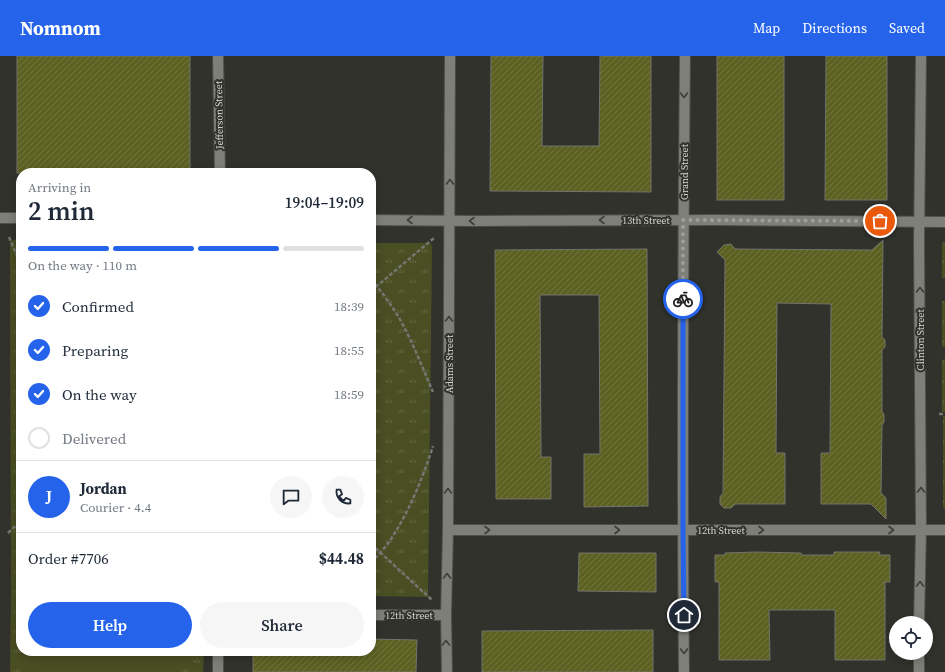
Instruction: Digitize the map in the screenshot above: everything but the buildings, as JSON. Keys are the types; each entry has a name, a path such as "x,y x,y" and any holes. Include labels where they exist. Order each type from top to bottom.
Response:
{"street":[{"name":"Jefferson Street","path":"218,56 220,168"},
{"name":"Adams Street","path":"447,672 446,615 448,530 450,56"},
{"name":"Grand Street","path":"684,672 683,220 685,56"},
{"name":"Clinton Street","path":"919,616 921,529 919,222 921,56"},
{"path":"0,218 16,218"},
{"name":"13th Street","path":"376,220 945,222"},
{"name":"12th Street","path":"448,530 945,530"},
{"name":"12th Street","path":"376,615 446,615"},
{"path":"218,656 218,672"},
{"path":"919,660 919,672"}],"path":[{"path":"9,237 16,253"},
{"path":"434,238 377,286 388,299 399,317 435,398"},
{"path":"939,414 945,414"},
{"path":"376,557 388,543 399,526 416,494 433,446"},
{"path":"8,533 16,526"},
{"path":"376,548 432,600"}],"green space":[{"path":"16,240 16,656 204,656 203,672 10,672 10,242"},
{"path":"943,242 945,242 945,278 942,278"},
{"path":"376,243 430,243 432,246 428,597 376,596"},
{"path":"942,301 945,301 945,347 942,347"},
{"path":"945,359 945,412 942,412 942,360"},
{"path":"943,416 945,416 945,510 943,507"},
{"path":"24,656 177,656 177,672 24,672"}],"way so far":[{"path":"683,299 683,220 880,221"}],"route":[{"path":"683,299 684,615"}]}
